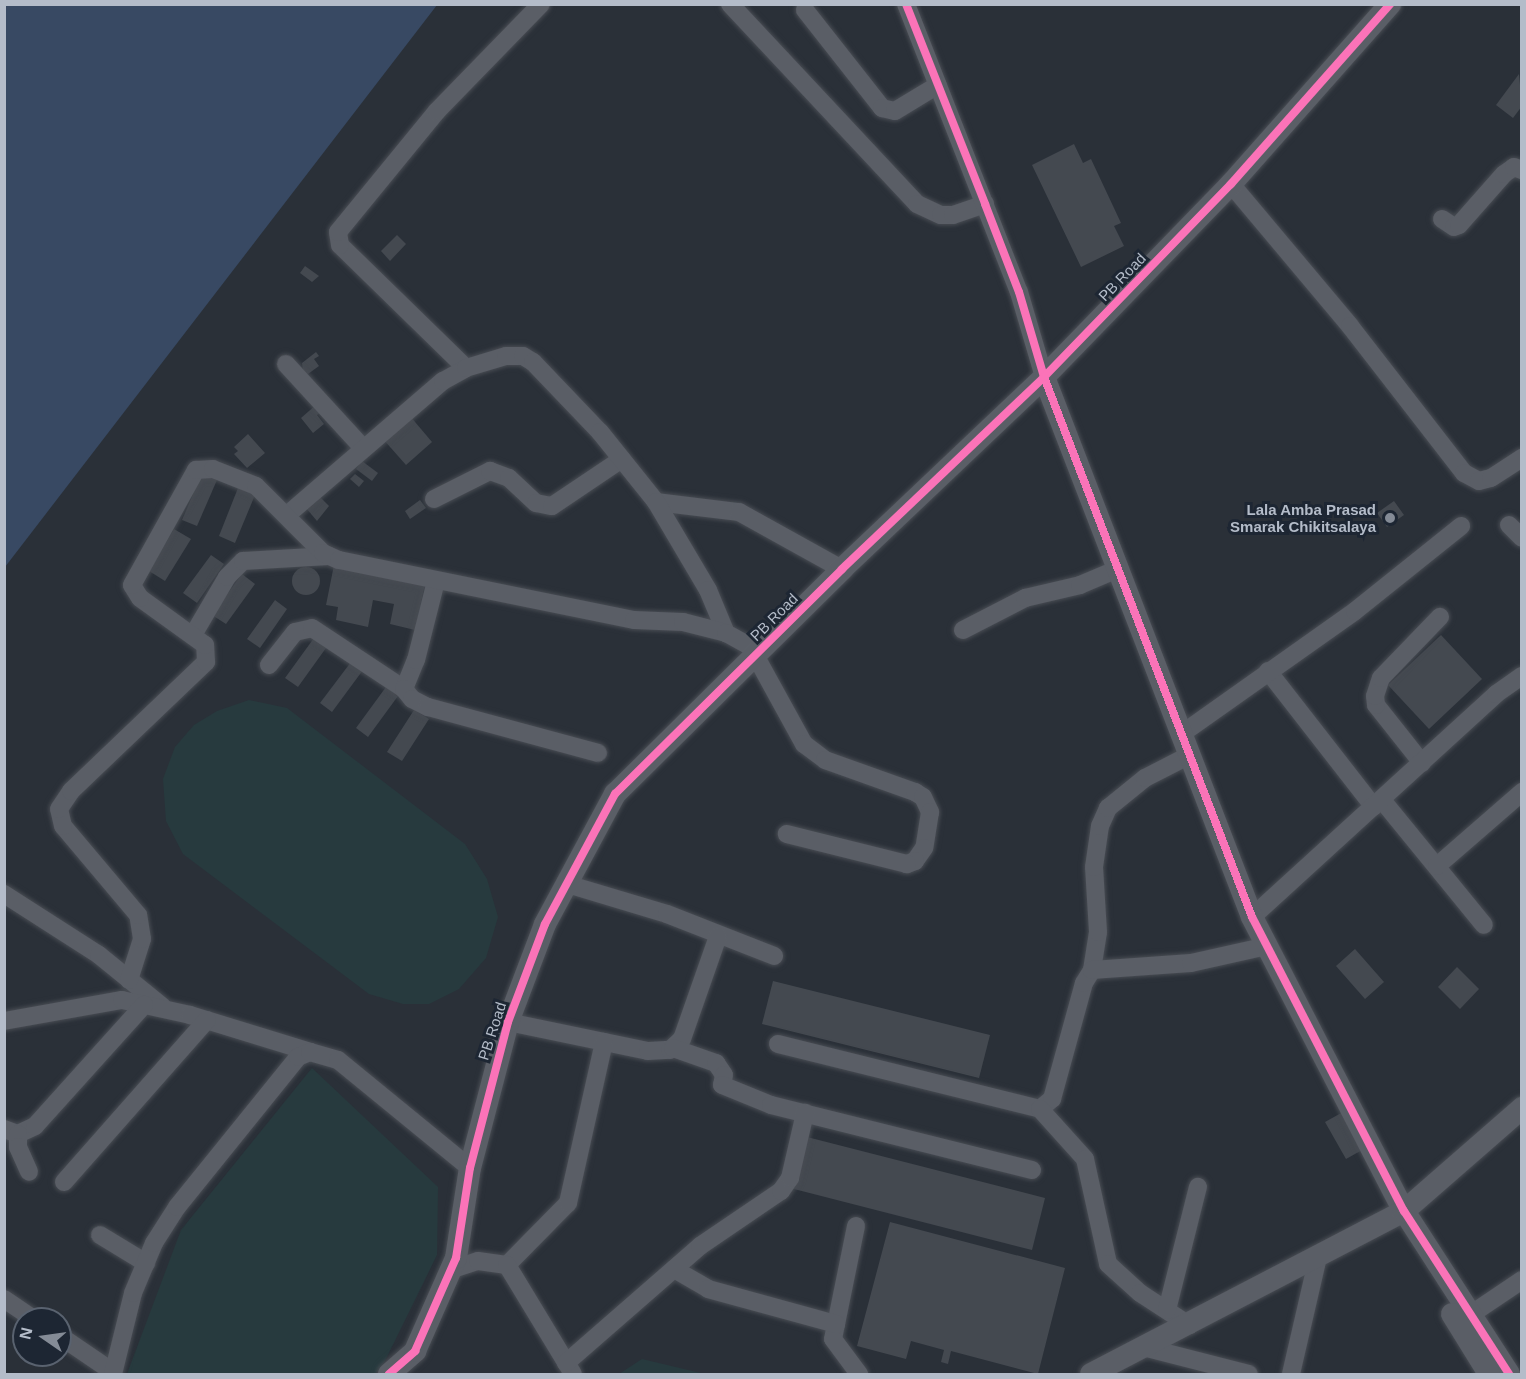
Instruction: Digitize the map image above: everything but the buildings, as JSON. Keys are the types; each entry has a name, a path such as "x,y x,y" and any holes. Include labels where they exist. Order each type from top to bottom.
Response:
{"street":[{"path":"466,368 340,245 338,232 430,119 542,4"},
{"path":"730,4 917,204 935,213 953,215 986,204"},
{"path":"906,4 986,204 1019,292 1044,376 1120,568 1180,735 1252,917 1406,1235 1489,1374"},
{"name":"PB Road","path":"389,1374 415,1351 450,1270 470,1168 508,1023 545,924 615,794 842,568 1044,376 1231,184 1390,4"},
{"path":"805,10 882,108 895,111 938,85"},
{"path":"1442,219 1454,226 1459,225 1504,174 1514,167 1521,170"},
{"path":"1231,184 1350,326 1464,473 1479,481 1491,478 1521,458"},
{"path":"287,515 429,391 466,368 513,354 533,362 622,459 656,502 708,590 726,633"},
{"path":"286,364 363,448"},
{"path":"435,499 489,471 509,478 536,503 552,506 622,459"},
{"path":"129,980 142,939 138,915 63,826 59,809 71,791 200,671 207,654 205,645 140,598 132,585 189,477 203,468 244,479 287,515 329,556"},
{"path":"656,502 720,507 747,515 842,568"},
{"path":"1180,735 1268,670 1355,611 1461,526"},
{"path":"193,635 227,577 243,561 329,556 436,581 634,620 683,622 726,633 757,653 804,744 825,760 915,792 923,797 930,812 924,848 915,861 907,864 788,834"},
{"path":"963,630 1025,598 1066,589 1120,568"},
{"path":"404,689 416,660 436,581"},
{"path":"1422,763 1376,705 1375,696 1381,678 1440,617"},
{"path":"269,665 295,632 312,628 404,689 412,699 428,707 598,753"},
{"path":"1268,670 1378,803 1437,866 1484,926"},
{"path":"1252,917 1496,694 1521,676"},
{"path":"1040,1109 1052,1099 1084,983 1092,970 1098,932 1094,867 1100,826 1108,808 1145,778 1188,756"},
{"path":"1437,866 1521,792"},
{"path":"567,884 667,914 718,936 774,956"},
{"path":"4,894 40,914 167,1010"},
{"path":"508,1023 661,1052 673,1048 682,1039 718,936"},
{"path":"1092,970 1191,963 1267,946"},
{"path":"4,1021 106,1001 144,1005 207,1020 338,1060 470,1168"},
{"path":"29,1172 11,1131 35,1126 144,1005"},
{"path":"64,1182 207,1020"},
{"path":"507,1265 568,1203 604,1042"},
{"path":"778,1044 1040,1109 1085,1159 1108,1264 1189,1325"},
{"path":"673,1048 717,1063 724,1075 722,1085 805,1113 1032,1170"},
{"path":"72,1344 113,1373 133,1293 146,1263 177,1207 298,1057 310,1052"},
{"path":"1091,1374 1147,1348 1397,1215 1521,1108"},
{"path":"507,1265 570,1369 674,1269 781,1191 790,1178 805,1113"},
{"path":"1167,1310 1198,1188"},
{"path":"1397,1215 1470,1315 1509,1374"},
{"path":"856,1226 833,1339 859,1374"},
{"path":"100,1235 146,1263"},
{"path":"1291,1374 1318,1257"},
{"path":"450,1270 478,1261 507,1265"},
{"path":"674,1269 708,1289 836,1324"},
{"path":"1470,1315 1521,1280"},
{"path":"1147,1348 1249,1374"}],"green space":[{"path":"249,700 287,708 465,844 487,879 498,917 486,958 459,989 429,1004 403,1004 369,994 183,854 166,821 163,779 175,747 194,725 217,711"},
{"path":"312,1068 438,1187 437,1255 381,1369 374,1374 127,1374 181,1230"},
{"path":"642,1359 705,1374 619,1374"}],"water":[{"path":"4,5 437,5 5,567"}],"cycle path":[{"path":"906,4 1019,292 1044,377 1252,917 1404,1211 1509,1374"},
{"path":"389,1374 415,1351 456,1258 470,1168 508,1022 545,924 615,794 842,569 1044,377 1231,184 1390,4"}],"place":[{"name":"Lala Amba Prasad Smarak Chikitsalaya","path":"1390,518"}]}
